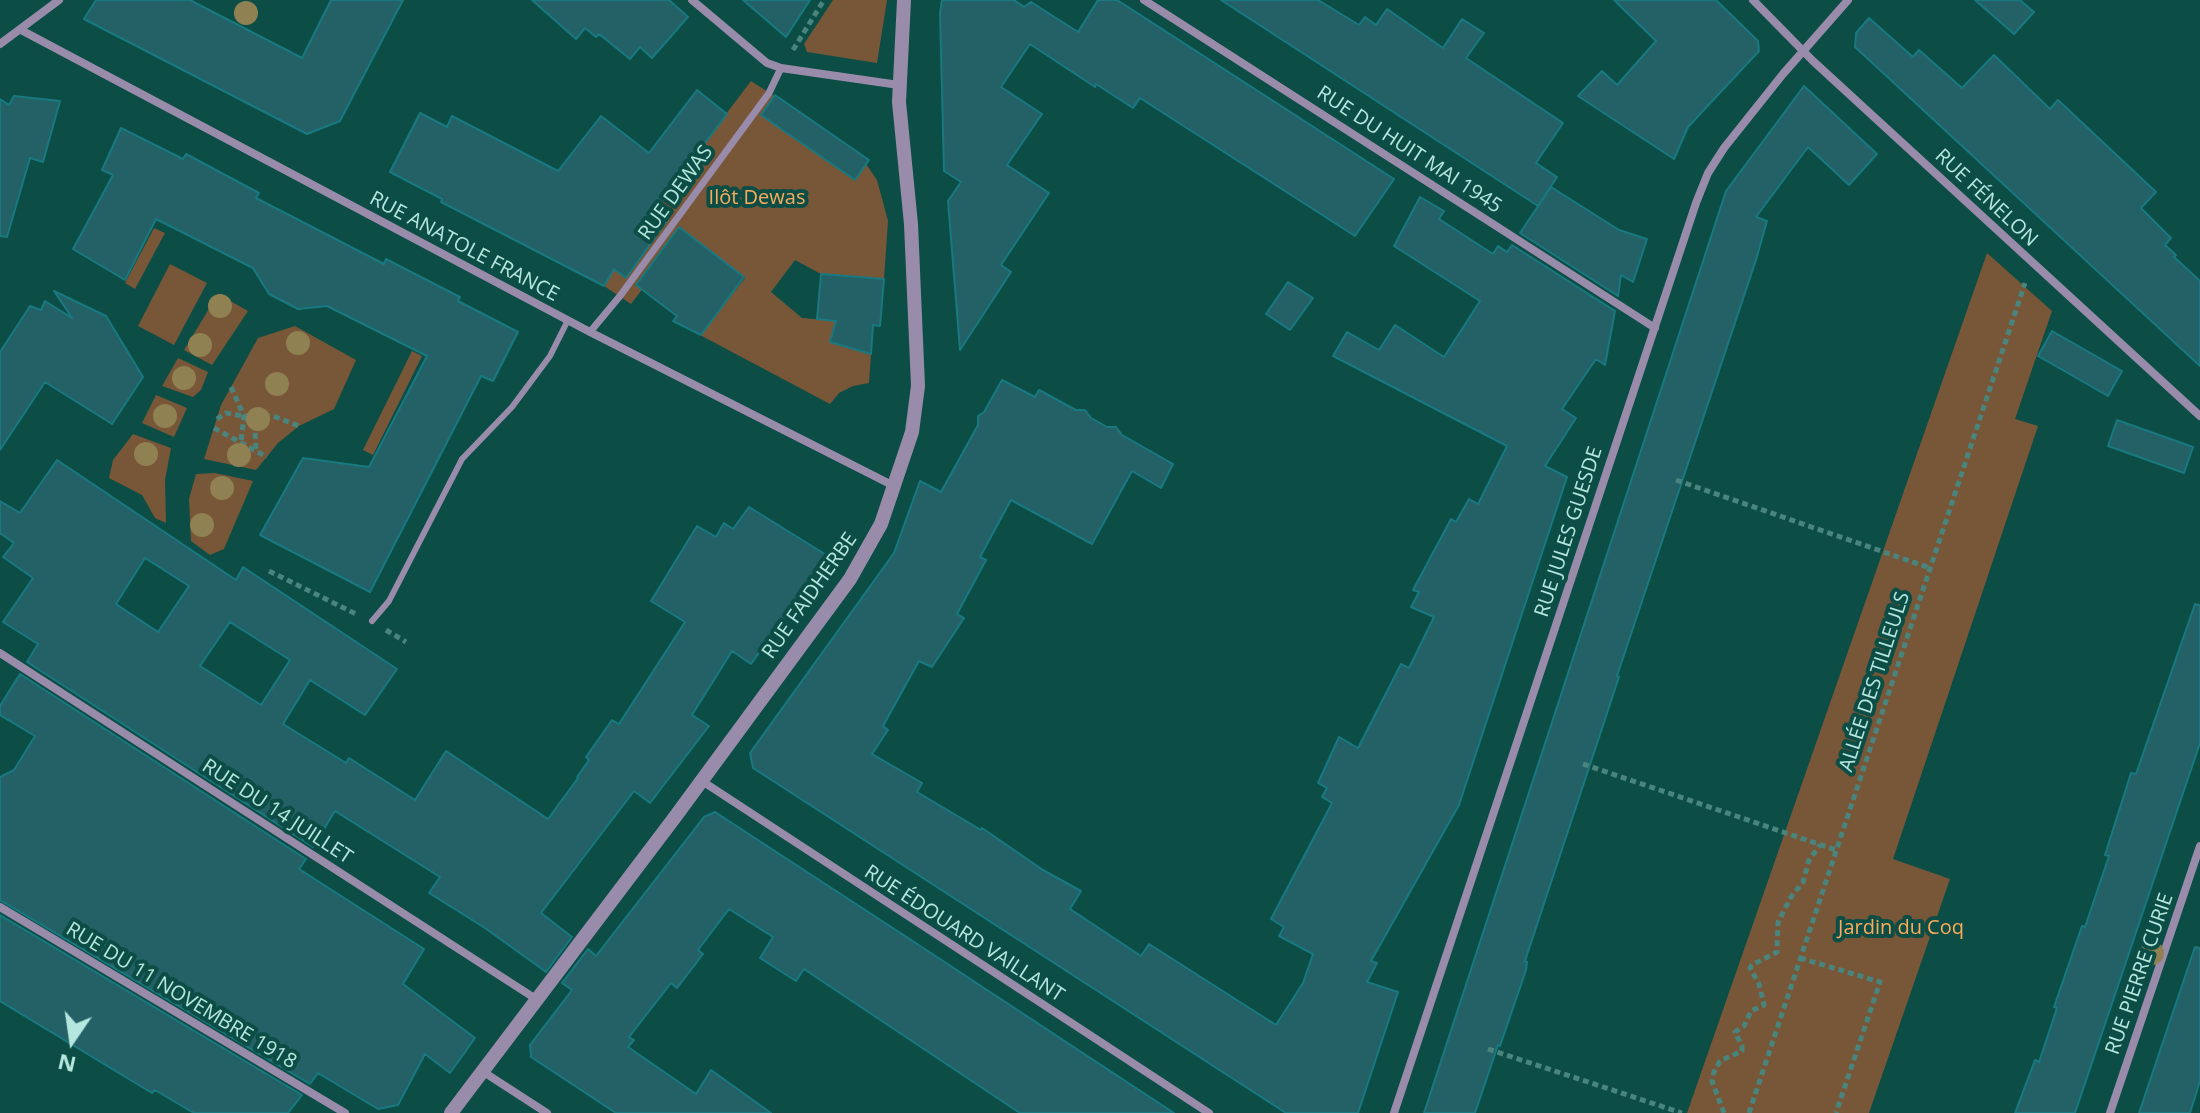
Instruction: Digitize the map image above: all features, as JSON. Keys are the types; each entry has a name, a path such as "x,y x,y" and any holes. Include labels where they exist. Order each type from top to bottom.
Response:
{"street":[{"path":"0,44 59,0"},
{"path":"692,0 753,54 781,68 899,85"},
{"name":"RUE FAIDHERBE","path":"451,1113 702,781 866,556 881,524 912,432 918,376 911,224 900,123 904,0"},
{"name":"RUE DU HUIT MAI 1945","path":"1144,0 1655,328"},
{"name":"RUE FÉNELON","path":"1753,0 1803,52 2200,416"},
{"name":"RUE JULES GUESDE","path":"1394,1113 1708,173 1724,148 1848,0"},
{"name":"RUE ANATOLE FRANCE","path":"21,30 590,332 895,486"},
{"name":"RUE DEWAS","path":"590,332 620,296 769,93 781,68"},
{"name":"RUE DU 14 JUILLET","path":"0,653 536,999"},
{"name":"RUE ÉDOUARD VAILLANT","path":"702,781 1209,1113"},
{"name":"RUE PIERRE CURIE","path":"2110,1113 2200,846"},
{"name":"RUE DU 11 NOVEMBRE 1918","path":"0,907 345,1113"},
{"path":"482,1071 547,1113"}],"lane":[{"path":"372,621 389,601 462,459 512,407 550,356 568,320"}],"path":[{"path":"781,68 824,0"},
{"name":"ALLÉE DES TILLEULS","path":"1749,1113 2031,262"},
{"path":"231,387 244,416 255,429 256,451"},
{"path":"217,419 226,413 273,416 299,426"},
{"path":"241,442 244,416"},
{"path":"214,428 267,457"},
{"path":"1676,480 1930,568"},
{"path":"269,571 372,621 406,642"},
{"path":"1583,764 1836,850"},
{"path":"1724,1113 1712,1081 1714,1072 1720,1061 1742,1051 1735,1032 1744,1026 1751,1011 1764,1005 1759,984 1750,968 1777,952 1778,922 1803,882 1809,860 1820,845"},
{"path":"1800,958 1880,982 1836,1113"},
{"path":"1488,1049 1682,1113"}],"green space":[{"path":"833,0 887,0 877,63 807,52 804,44"},
{"name":"Ilôt Dewas","path":"751,81 813,121 800,142 854,180 866,164 877,180 888,221 884,279 821,274 795,260 771,292 802,318 836,321 831,342 871,354 869,383 839,393 830,404 700,335 745,278 694,239 668,255 631,304 604,286 617,258"},
{"path":"154,228 165,233 135,289 125,283"},
{"name":"Jardin du Coq","path":"1987,253 2052,311 2015,419 2038,426 1893,859 1950,879 1869,1113 1687,1113"},
{"path":"170,264 207,283 174,345 138,326"},
{"path":"218,294 248,311 212,365 184,350"},
{"path":"295,326 356,360 334,409 299,426 278,443 256,470 204,459 221,405 258,338"},
{"path":"412,351 422,356 373,455 363,450"},
{"path":"178,358 208,372 201,390 193,397 162,386"},
{"path":"156,395 187,408 174,437 142,423"},
{"path":"133,434 171,448 165,480 166,523 155,518 142,495 109,478 113,460"},
{"path":"215,473 253,481 224,549 210,555 191,541 189,499 196,474"}],"building":[{"path":"96,0 190,0 302,58 331,0 403,0 340,121 307,134 84,19"},
{"path":"532,0 669,0 688,17 652,58 640,47 630,59 599,34 596,37 585,28 576,39"},
{"path":"743,0 810,0 786,37"},
{"path":"942,0 1014,0 1024,7 1031,2 1078,32 1098,0 1117,0 1394,179 1355,236 1140,98 1133,108 1030,44 1001,87 1042,114 1007,165 1049,193 1001,265 1011,272 960,350 948,201 961,182 944,171"},
{"path":"1221,0 1318,0 1359,25 1365,17 1376,25 1387,9 1443,48 1462,19 1484,33 1466,58 1563,123 1536,163 1557,177 1538,206"},
{"path":"1614,0 1716,0 1758,41 1759,51 1688,127 1674,159 1578,96 1602,71 1617,85 1656,41"},
{"path":"1975,0 2020,0 2034,12 2014,34"},
{"path":"1869,18 1913,57 1919,50 1962,88 1994,55 2050,109 2058,100 2156,192 2141,208 2171,238 2165,245 2176,255 2174,257 2200,281 2200,366 1855,47 1856,33"},
{"path":"1804,86 1877,154 1849,185 1808,147 1756,217 1767,221 1756,260 1617,676 1500,1046 1475,1113 1424,1113 1726,191"},
{"path":"697,90 727,114 655,209 668,219 626,278 614,269 604,286 441,202 442,199 390,172 420,113 447,127 452,116 558,171 601,116 649,153"},
{"path":"775,95 869,160 855,180 761,115"},
{"path":"14,96 60,101 43,162 30,158 7,237 0,236 0,99 9,105"},
{"path":"121,128 183,159 186,154 259,193 256,198 384,264 386,259 460,297 458,301 518,332 493,381 481,376 370,592 260,535 303,458 369,467 427,356 327,306 298,309 269,294 253,268 156,219 125,280 73,249 113,175 102,170"},
{"path":"1551,187 1619,230 1647,239 1633,282 1621,275 1618,296 1520,233"},
{"path":"1420,197 1444,211 1439,219 1493,254 1498,246 1507,252 1512,245 1615,311 1605,365 1596,359 1562,409 1576,418 1545,466 1567,477 1459,805 1371,961 1377,963 1367,982 1398,992 1358,1113 1286,1113 753,768 750,753 894,553 920,481 941,492 978,425 978,416 984,412 1002,380 1035,397 1039,390 1076,410 1085,410 1091,418 1107,427 1116,427 1122,435 1173,464 1161,488 1132,471 1092,544 1011,500 980,557 986,560 957,614 964,618 932,667 919,661 883,726 888,730 872,754 922,783 917,792 982,828 1043,870 1081,891 1070,909 1141,956 1149,944 1276,1025 1303,983 1313,954 1279,936 1284,927 1271,919 1332,803 1322,797 1327,788 1318,783 1339,737 1358,748 1401,664 1409,668 1434,617 1411,607 1419,592 1413,590 1451,519 1456,522 1469,499 1478,504 1507,446 1333,356 1347,332 1379,350 1395,325 1444,357 1480,301 1394,246"},
{"path":"679,227 744,277 701,335 673,321 677,316 636,285"},
{"path":"821,274 884,279 880,326 873,325 871,354 830,342 836,321 817,319"},
{"path":"1288,282 1313,298 1290,330 1266,314"},
{"path":"54,291 106,316 143,377 112,424 45,382 0,450 0,352 30,306 41,310 45,301 72,318"},
{"path":"2052,331 2122,371 2108,396 2038,356"},
{"path":"2117,420 2193,447 2184,473 2108,446"},
{"path":"57,460 236,580 243,567 397,669 365,715 310,680 283,724 346,763 349,758 415,800 446,751 548,819 578,778 589,760 586,757 612,720 619,724 685,622 651,601 697,526 716,537 724,523 733,529 749,507 828,556 751,664 732,651 692,715 709,726 650,803 634,791 541,913 572,937 546,972 429,893 440,877 335,811 313,847 27,662 38,644 3,622 33,578 3,557 14,543 0,533 0,501 20,513","holes":["145,558 189,586 158,632 116,604","230,622 290,660 261,705 200,666"]},
{"path":"2195,604 2200,605 2200,743 2075,1113 2015,1113 2035,1060 2039,1062 2057,1008 2054,1007 2109,856 2105,855 2131,773 2136,774"},
{"path":"20,674 306,859 299,869 424,949 403,984 475,1038 450,1073 425,1054 398,1105 378,1109 318,1073 310,1084 0,900 0,777 14,770 35,736 0,715 0,706"},
{"path":"715,812 1174,1113 1020,1113 804,969 796,981 760,958 773,937 729,909 698,950 703,954 677,988 671,983 629,1037 634,1040 628,1047 696,1094 711,1070 771,1113 616,1113 531,1057 530,1045 572,990 562,983 588,949 596,956 704,817"},
{"path":"0,915 302,1095 288,1113 194,1113 155,1090 152,1093 0,1001"},
{"path":"2195,947 2200,948 2200,1081 2190,1113 2139,1113"}]}
